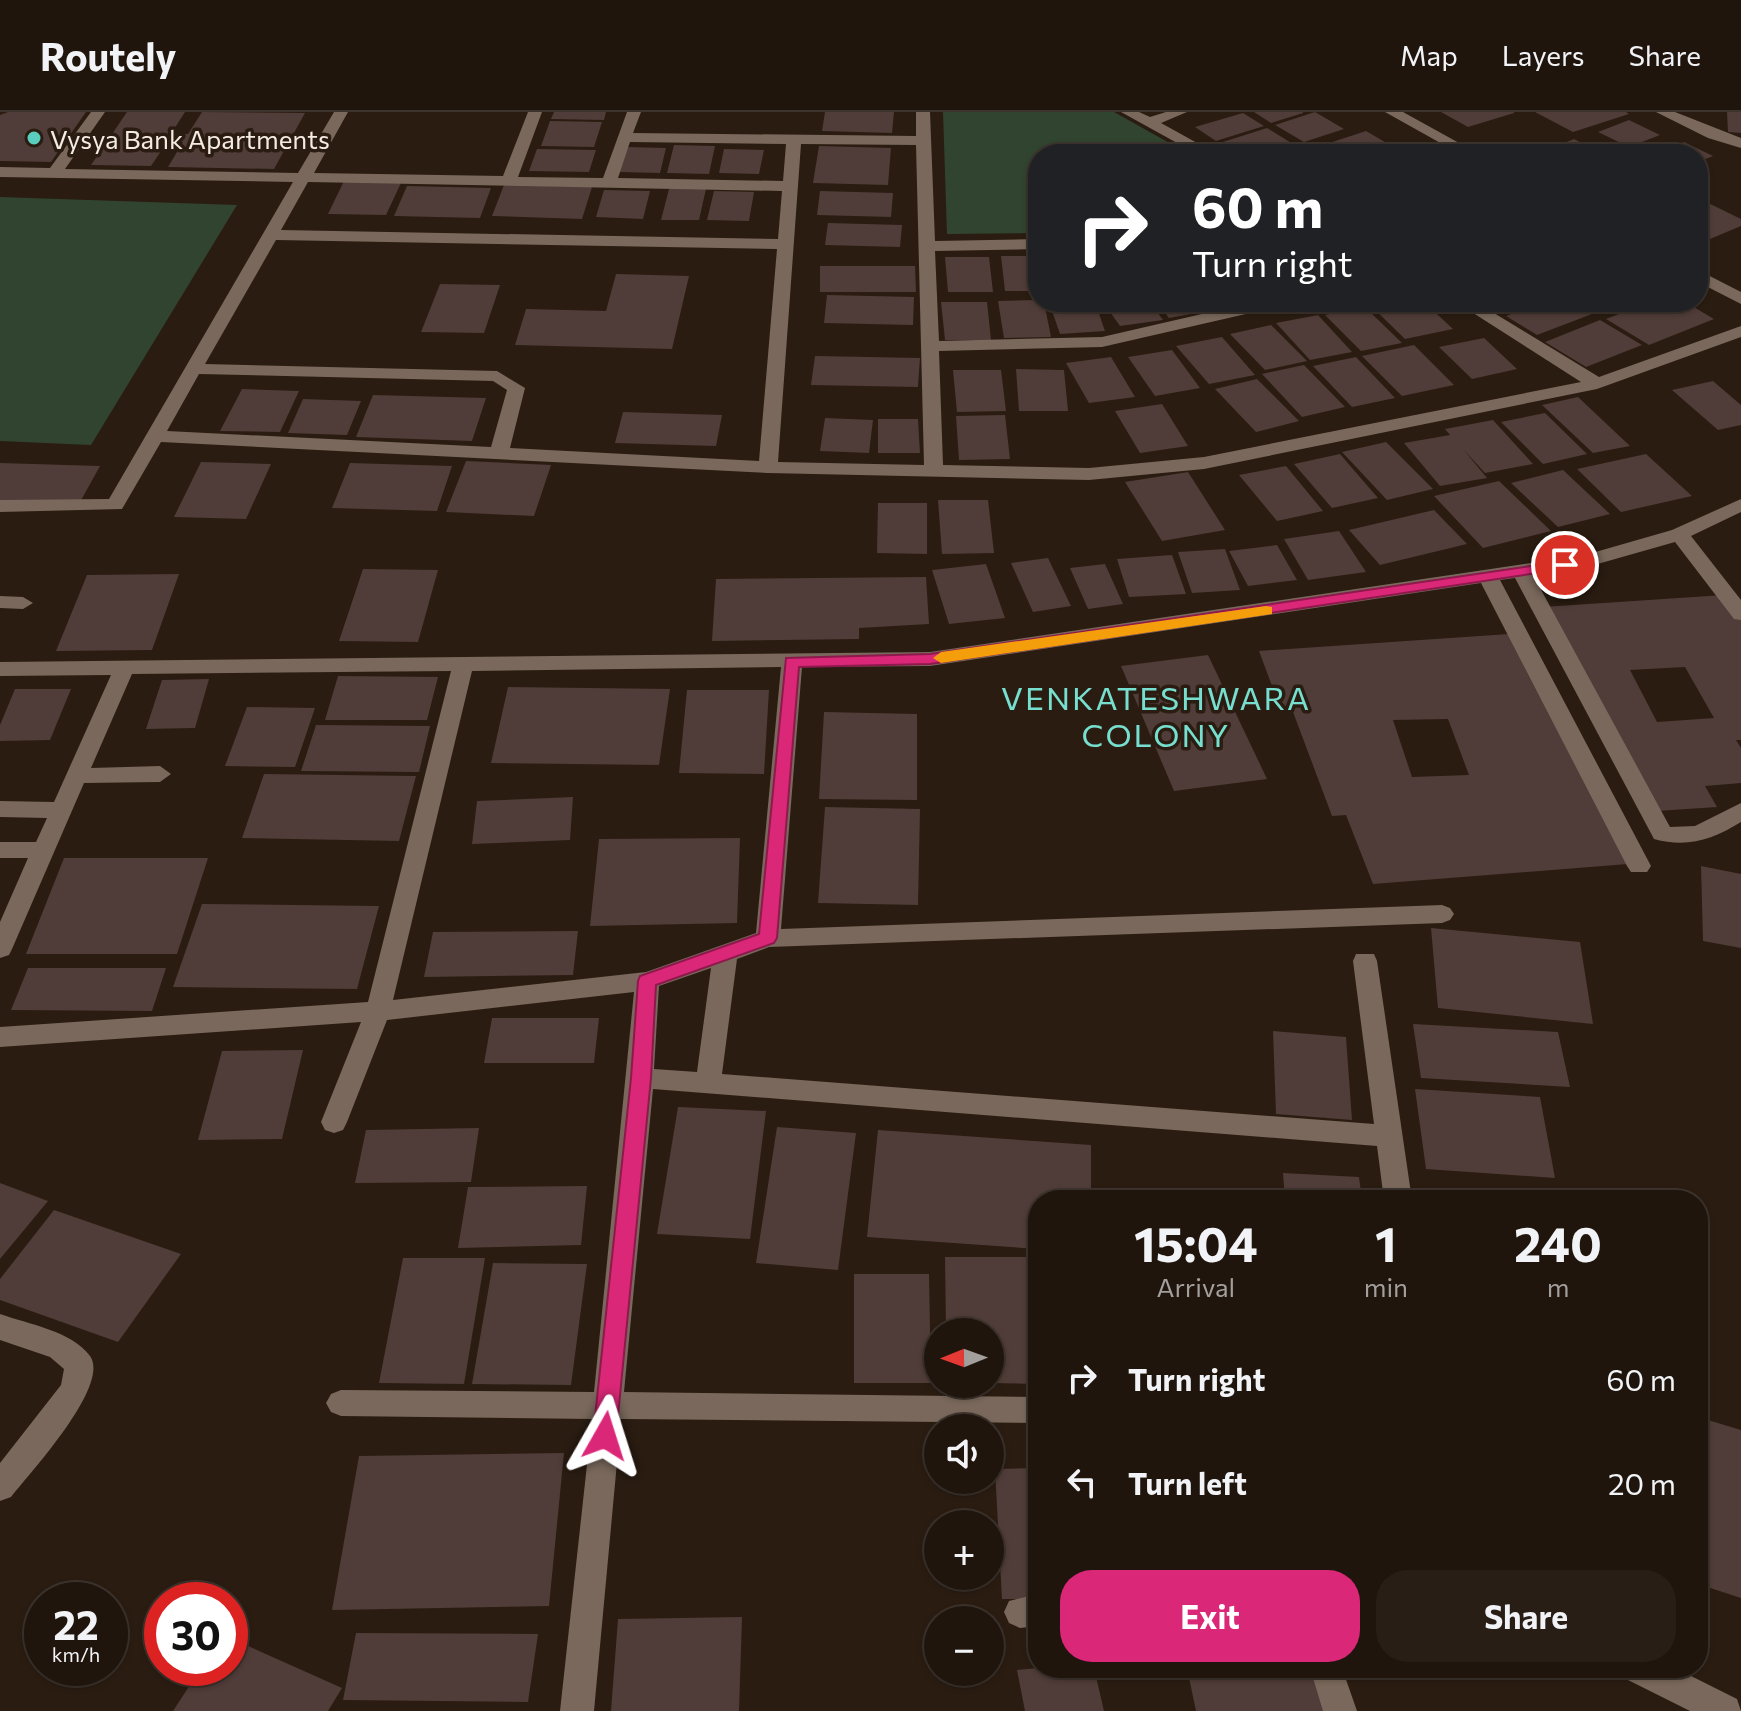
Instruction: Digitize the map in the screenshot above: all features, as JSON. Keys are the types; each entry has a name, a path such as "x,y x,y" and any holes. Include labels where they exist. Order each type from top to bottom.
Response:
{"street":[{"path":"54,173 98,112"},
{"path":"0,506 115,505 341,112"},
{"path":"509,181 535,112"},
{"path":"609,182 634,112"},
{"path":"923,112 934,469"},
{"path":"1128,112 1189,144"},
{"path":"1148,123 1180,112"},
{"path":"1392,112 1452,144"},
{"path":"1663,112 1713,135 1741,143"},
{"path":"1711,112 1713,135"},
{"path":"624,137 924,141"},
{"path":"768,467 794,139"},
{"path":"0,172 791,186"},
{"path":"270,235 785,244"},
{"path":"927,246 1028,244"},
{"path":"1708,281 1741,299"},
{"path":"930,346 1102,342 1232,312"},
{"path":"1480,312 1597,384"},
{"path":"156,436 768,467 1089,474 1204,463 1597,384 1741,331"},
{"path":"194,369 497,376 516,388 499,454"},
{"path":"0,669 930,659 1587,561 1679,534 1741,505"},
{"path":"1679,534 1741,614"},
{"path":"1522,573 1662,833 1690,837 1708,832 1741,811"},
{"path":"1489,578 1639,866"},
{"path":"0,602 23,603"},
{"path":"768,938 792,662"},
{"path":"334,1122 378,1011 463,665"},
{"path":"0,949 125,666"},
{"path":"77,776 160,774"},
{"path":"1,811 61,810"},
{"path":"0,850 44,850"},
{"path":"0,1037 378,1011 647,981 768,938 1442,914"},
{"path":"708,1083 725,953"},
{"path":"1365,961 1396,1190"},
{"path":"577,1711 641,1078 647,981"},
{"path":"641,1078 1388,1136"},
{"path":"0,1327 60,1348 79,1364 75,1390 0,1487"},
{"path":"341,1403 1028,1410"},
{"path":"1329,1678 1340,1711"},
{"path":"1660,1678 1725,1711"}],"green space":[{"path":"943,112 1114,112 1171,144 1028,144 1028,233 947,234"},
{"path":"0,197 237,205 91,445 0,441"}],"building":[{"name":"Vysya Bank Apartments","path":"8,112 86,112 51,162 0,161 0,115"},
{"path":"127,112 185,112 171,134 188,134 202,112 305,113 274,169 168,167 183,142 167,142 151,166 91,165"},
{"path":"554,112 606,112 604,120 551,119"},
{"path":"825,112 894,112 892,133 822,131"},
{"path":"1254,112 1303,112 1303,113 1271,123"},
{"path":"1315,112 1344,129 1304,142 1275,125"},
{"path":"1441,112 1514,112 1514,113 1468,127"},
{"path":"1535,112 1626,112 1629,114 1573,132"},
{"path":"1727,112 1741,112 1741,133 1728,132"},
{"path":"1243,113 1264,126 1216,141 1195,127"},
{"path":"1629,120 1660,135 1637,144 1623,144 1598,132"},
{"path":"550,121 602,122 594,147 541,146"},
{"path":"1267,128 1293,144 1216,144"},
{"path":"1366,131 1388,144 1326,144"},
{"path":"1574,139 1584,144 1562,144"},
{"path":"674,145 715,146 709,174 667,173"},
{"path":"819,146 891,148 888,185 813,183"},
{"path":"626,147 666,148 660,173 618,172"},
{"path":"537,149 596,150 589,172 529,171"},
{"path":"724,149 764,150 759,174 719,173"},
{"path":"344,181 401,183 386,215 328,214"},
{"path":"504,185 592,187 582,219 492,216"},
{"path":"407,186 491,188 480,218 394,216"},
{"path":"669,189 706,189 699,220 661,220"},
{"path":"604,190 650,191 643,219 596,217"},
{"path":"714,191 754,192 749,221 707,220"},
{"path":"820,191 893,193 891,217 817,215"},
{"path":"1708,203 1741,219 1741,226 1708,240"},
{"path":"828,223 902,225 900,247 825,245"},
{"path":"1001,256 1028,256 1028,291 1005,291"},
{"path":"945,257 989,257 993,292 948,292"},
{"path":"820,266 915,266 916,292 820,292"},
{"path":"616,274 689,276 672,349 515,345 526,309 606,311"},
{"path":"440,284 500,285 484,333 421,332"},
{"path":"827,295 914,297 913,325 824,323"},
{"path":"1028,300 1028,312 1046,312 1051,337 1004,338 998,301"},
{"path":"941,302 987,302 991,340 945,340"},
{"path":"1052,312 1098,312 1105,331 1060,334"},
{"path":"1110,312 1157,312 1163,320 1120,326"},
{"path":"1164,312 1201,312 1169,318"},
{"path":"1370,312 1402,343 1361,351 1325,315"},
{"path":"1377,312 1435,312 1453,329 1405,339"},
{"path":"1516,312 1592,314 1537,335 1506,316"},
{"path":"1624,312 1702,312 1714,319 1649,345 1606,319"},
{"path":"1318,315 1352,352 1310,360 1276,323"},
{"path":"1600,320 1642,345 1586,367 1545,342"},
{"path":"1271,325 1307,361 1265,370 1230,334"},
{"path":"1222,337 1255,375 1209,384 1176,346"},
{"path":"1484,338 1517,369 1472,379 1439,347"},
{"path":"1414,345 1454,385 1402,396 1362,356"},
{"path":"1172,350 1200,388 1155,396 1128,357"},
{"path":"815,356 920,358 918,387 811,385"},
{"path":"1111,357 1135,397 1089,403 1066,363"},
{"path":"1356,357 1395,398 1352,407 1313,366"},
{"path":"1304,365 1345,407 1302,417 1262,374"},
{"path":"1016,369 1064,370 1068,411 1019,411"},
{"path":"953,370 1001,370 1006,411 957,412"},
{"path":"1257,379 1299,421 1256,432 1215,389"},
{"path":"1713,381 1741,405 1741,425 1718,430 1672,390"},
{"path":"242,389 299,391 280,432 220,431"},
{"path":"373,395 486,398 472,441 356,437"},
{"path":"1578,397 1630,446 1593,453 1542,405"},
{"path":"303,399 361,401 347,435 288,433"},
{"path":"1162,404 1188,446 1140,453 1115,411"},
{"path":"623,412 722,415 716,446 615,443"},
{"path":"1545,413 1587,454 1543,464 1501,422"},
{"path":"1005,415 1010,459 959,460 956,416"},
{"path":"825,418 873,420 869,453 820,451"},
{"path":"878,419 918,419 920,453 878,453"},
{"path":"1493,420 1533,464 1485,473 1463,449 1487,478 1440,486 1404,443 1450,435 1445,429"},
{"path":"1386,442 1433,489 1387,500 1342,452"},
{"path":"1340,454 1378,498 1332,508 1294,464"},
{"path":"1646,454 1692,496 1621,512 1577,469"},
{"path":"466,461 551,465 534,516 446,512"},
{"path":"201,462 271,464 246,519 174,517"},
{"path":"0,463 100,466 79,504 0,501"},
{"path":"350,463 452,466 437,511 332,508"},
{"path":"1286,466 1323,511 1277,521 1239,475"},
{"path":"1563,470 1610,514 1558,527 1511,483"},
{"path":"1188,472 1225,530 1162,541 1125,482"},
{"path":"1499,481 1551,531 1483,548 1434,496"},
{"path":"938,500 988,500 994,553 942,554"},
{"path":"878,503 927,503 927,554 877,553"},
{"path":"1434,510 1467,544 1380,565 1349,530"},
{"path":"1339,531 1366,572 1308,580 1284,539"},
{"path":"1277,545 1297,580 1248,586 1229,551"},
{"path":"1225,549 1240,590 1192,593 1178,552"},
{"path":"1172,555 1186,594 1129,597 1117,559"},
{"path":"1048,558 1071,606 1033,612 1011,563"},
{"path":"986,564 1005,618 949,624 932,570"},
{"path":"1105,564 1123,604 1088,609 1070,568"},
{"path":"363,569 438,570 418,642 339,641"},
{"path":"179,574 152,650 56,651 87,575"},
{"path":"926,577 929,624 859,628 859,639 712,641 716,579"},
{"path":"1724,595 1741,620 1741,740 1736,740 1741,748 1741,783 1705,786 1717,807 1657,811 1543,607","holes":["1685,667 1714,718 1657,722 1630,670"]},
{"path":"1509,634 1628,864 1373,884 1346,815 1332,816 1293,712 1282,713 1259,651","holes":["1448,719 1469,775 1412,777 1393,720"]},
{"path":"1208,655 1267,779 1174,791 1121,666"},
{"path":"338,676 438,677 427,720 325,720"},
{"path":"209,679 195,728 146,729 162,680"},
{"path":"508,687 670,689 659,765 491,763"},
{"path":"15,689 71,689 50,740 0,741 0,725"},
{"path":"687,690 769,690 764,774 679,773"},
{"path":"247,707 315,708 295,767 225,766"},
{"path":"824,712 917,714 917,800 819,799"},
{"path":"316,725 430,726 419,772 301,771"},
{"path":"264,774 416,776 399,841 242,838"},
{"path":"573,797 570,840 472,844 477,801"},
{"path":"825,807 920,809 918,905 818,903"},
{"path":"740,838 737,923 590,926 599,839"},
{"path":"64,858 208,858 177,954 26,954"},
{"path":"1701,866 1741,874 1741,948 1703,941"},
{"path":"202,904 379,906 357,989 173,987"},
{"path":"1431,928 1580,942 1593,1024 1438,1008"},
{"path":"578,931 573,975 424,977 433,932"},
{"path":"28,968 166,968 152,1011 11,1010"},
{"path":"492,1018 599,1018 594,1063 484,1063"},
{"path":"1413,1024 1558,1032 1570,1087 1421,1078"},
{"path":"1273,1031 1346,1037 1352,1120 1276,1114"},
{"path":"303,1050 282,1139 198,1140 222,1051"},
{"path":"1415,1089 1540,1097 1555,1178 1426,1169"},
{"path":"678,1107 766,1111 750,1239 657,1234"},
{"path":"777,1127 856,1133 838,1270 756,1263"},
{"path":"479,1128 471,1182 355,1183 366,1130"},
{"path":"878,1130 1091,1145 1091,1190 1028,1190 1028,1248 867,1237"},
{"path":"1283,1173 1359,1177 1361,1190 1284,1190"},
{"path":"0,1183 48,1201 0,1259"},
{"path":"587,1186 581,1245 458,1248 468,1187"},
{"path":"1434,1188 1537,1189 1537,1190"},
{"path":"54,1210 181,1254 118,1342 0,1300 0,1279"},
{"path":"945,1257 1028,1257 1028,1384 1004,1383 1004,1318 946,1318"},
{"path":"403,1258 485,1258 464,1384 379,1383"},
{"path":"493,1263 587,1264 571,1385 472,1384"},
{"path":"854,1274 929,1274 930,1318 924,1318 924,1383 854,1383"},
{"path":"1708,1420 1741,1430 1741,1598 1708,1587"},
{"path":"564,1453 549,1606 332,1610 359,1456"},
{"path":"1028,1468 1028,1599 1002,1599 1004,1510 997,1510 996,1494 1004,1494 1004,1469"},
{"path":"742,1617 739,1711 611,1711 618,1619"},
{"path":"356,1633 538,1634 528,1702 343,1700"},
{"path":"248,1646 342,1688 328,1711 173,1711 189,1686 248,1686"},
{"path":"1028,1669 1028,1678 1096,1678 1104,1711 1025,1711 1017,1670"},
{"path":"1189,1678 1319,1678 1327,1711 1196,1711"}],"slow traffic":[{"path":"941,658 1266,610"}],"place":[{"name":"Vysya Bank Apartments","path":"34,138"}],"district":[{"name":"VENKATESHWARA COLONY","path":"1156,716"}],"route":[{"path":"605,1436 641,1078 647,981 768,938 792,662 930,659 1565,565"}]}
